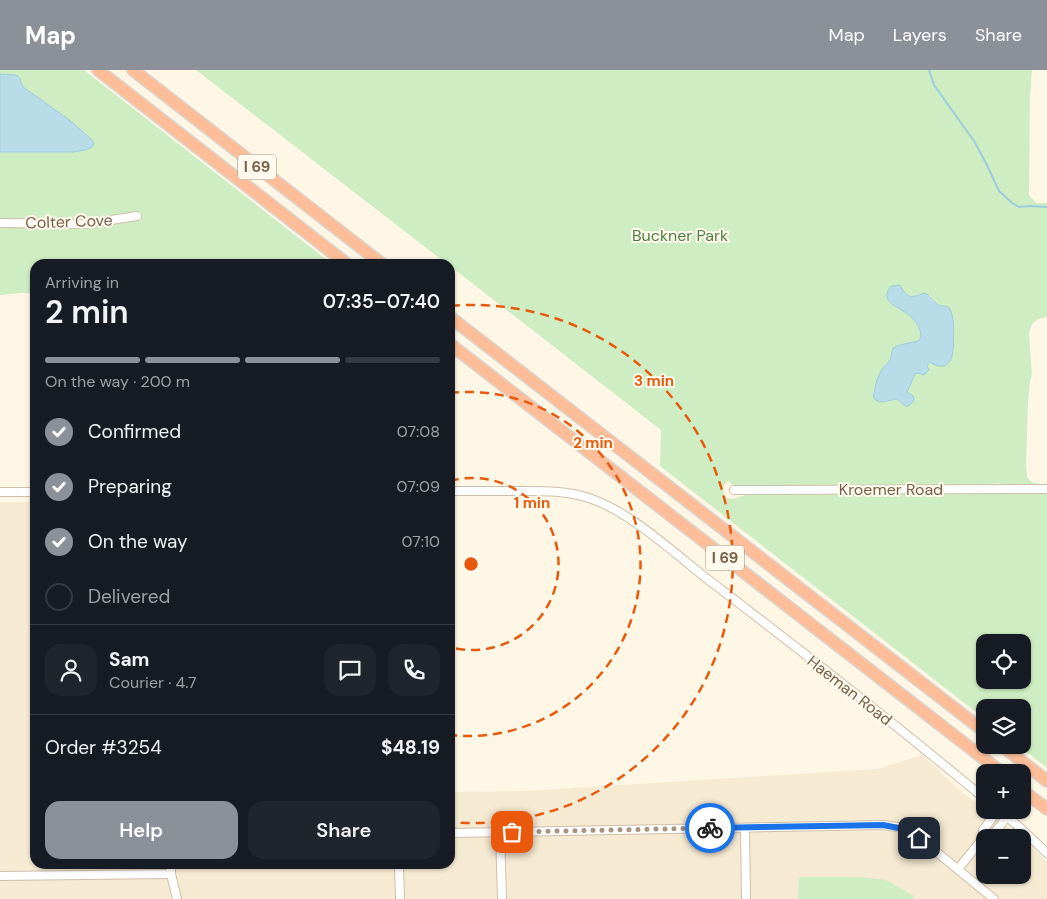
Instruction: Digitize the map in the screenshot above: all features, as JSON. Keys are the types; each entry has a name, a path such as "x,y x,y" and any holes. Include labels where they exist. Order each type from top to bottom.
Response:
{"highway":[{"name":"I 69","path":"98,70 341,259"},
{"name":"I 69","path":"133,70 376,259"},
{"name":"I 69","path":"455,321 976,725"},
{"name":"I 69","path":"455,348 990,764"},
{"path":"1013,754 1047,780"},
{"path":"1031,797 1047,809"}],"street":[{"name":"Colter Cove","path":"0,223 85,224 137,216"},
{"name":"Kroemer Road","path":"734,490 1047,489"},
{"name":"Haeman Road","path":"455,491 553,491 587,498 624,515 878,712 976,792"},
{"path":"0,492 30,492"},
{"path":"997,829 1005,819"},
{"path":"1009,819 1047,853"},
{"path":"455,833 876,824 910,832 994,899"},
{"path":"745,828 746,899"},
{"path":"500,832 502,899"},
{"path":"958,869 976,848"},
{"path":"171,869 177,899"},
{"path":"399,869 400,899"},
{"path":"0,876 171,874"}],"shaded area":[{"path":"0,502 30,502 30,869 455,869 455,792 525,791 878,769 922,755 976,803 976,819 997,819 1010,829 976,829 976,884 1031,884 1031,847 1047,862 1047,899 0,899"}],"green space":[{"path":"0,70 84,70 326,259 30,259 30,293 0,295 0,152 73,152 85,150 94,143 68,119 23,87 18,77 0,74"},
{"name":"Buckner Park","path":"196,70 1032,70 1029,195 1036,203 1047,203 1047,317 1038,319 1032,324 1029,334 1032,374 1028,403 1026,466 1027,477 1030,481 1047,486 1006,486 998,483 987,487 958,487 953,485 942,493 1047,492 1047,768 1029,754 1031,754 1031,699 976,699 976,712 660,466 661,430 455,270 455,259 441,259","holes":["888,291 898,291 914,296 924,293 931,296 935,302 943,306 954,329 950,361 929,362 927,366 929,370 924,375 915,374 907,392 913,396 901,403 897,399 887,402 873,394 877,380 881,371 890,360 891,353 900,345 920,340 921,337 916,322 889,302 887,298","728,481 745,494 733,499 726,498 723,489","807,485 815,487 777,493 781,486"]},
{"path":"799,877 860,877 886,880 914,896 913,899 798,899"}],"water":[{"path":"0,74 19,77 23,87 68,119 90,138 94,143 92,147 73,152 0,152"},
{"path":"900,285 909,296 924,293 939,305 949,308 952,313 953,325 951,359 945,366 938,366 929,362 927,366 929,370 924,375 915,374 907,392 913,396 914,400 907,406 897,399 881,402 873,397 877,380 881,371 890,360 893,348 918,341 921,337 920,330 914,320 888,299 888,291 891,286"}],"waterway":[{"path":"929,70 934,85 974,141 999,191 1019,207 1047,207"}],"way so far":[{"path":"512,832 710,828"}],"route":[{"path":"710,828 883,825 904,829 919,838"}]}
